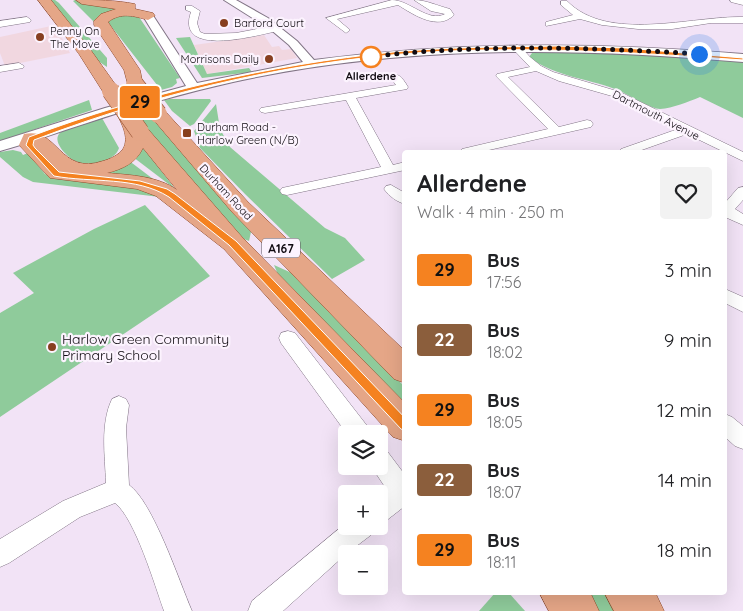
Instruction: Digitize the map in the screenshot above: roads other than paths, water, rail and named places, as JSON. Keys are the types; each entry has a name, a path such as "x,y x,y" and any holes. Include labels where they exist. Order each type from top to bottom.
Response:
{"main road":[{"name":"Durham Road","path":"44,0 79,45 125,112 137,133 232,243 402,423"},
{"path":"77,10 136,8 145,10 148,16"},
{"name":"Durham Road","path":"77,10 163,120 240,207 402,367"},
{"path":"135,85 132,70 101,25 101,21 106,17 121,13 138,12 148,16"},
{"path":"137,133 134,148 123,160 104,167 84,170 64,165 46,145 31,138 29,145 57,174 140,183 164,191 232,243"},
{"path":"563,595 578,611"},
{"path":"628,595 644,611"}],"street":[{"path":"229,0 278,28 294,42 311,64"},
{"path":"346,30 330,18 398,1 432,19 445,18 450,15 418,0"},
{"path":"734,0 743,4"},
{"path":"564,2 568,10 582,16 616,25 694,20 743,20"},
{"path":"189,8 196,11 193,24 196,34 202,37 213,38 278,28"},
{"path":"148,16 194,88"},
{"path":"549,24 582,16"},
{"path":"0,24 27,20"},
{"path":"711,32 725,25 718,20"},
{"path":"0,146 31,138 88,117 194,88 311,64 415,52 517,48 626,50 743,58"},
{"name":"Dartmouth Avenue","path":"517,48 537,68 552,75 615,93 743,157"},
{"path":"0,69 19,66"},
{"path":"537,68 501,76 557,132"},
{"path":"265,110 403,87 395,77"},
{"path":"350,97 389,170"},
{"path":"475,150 586,124"},
{"path":"631,150 686,130"},
{"path":"287,191 402,167"},
{"path":"391,189 402,198"},
{"path":"727,211 743,191"},
{"path":"727,212 743,220"},
{"path":"727,296 743,304"},
{"path":"288,338 353,425"},
{"path":"118,491 116,428 119,405"},
{"path":"727,426 743,439"},
{"path":"388,471 402,491"},
{"path":"0,554 74,507 98,496 118,491"},
{"path":"118,491 129,499 141,519 178,611"},
{"path":"388,504 402,493"},
{"path":"262,611 351,535"}],"place":[{"name":"Barford Court","path":"224,23"},
{"name":"Penny On The Move","path":"40,37"},
{"name":"Allerdene","path":"371,57"},
{"name":"Morrisons Daily","path":"269,59"},
{"name":"Durham Road - Harlow Green (N/B)","path":"187,133"},
{"name":"Harlow Green Community Primary School","path":"52,347"}]}
